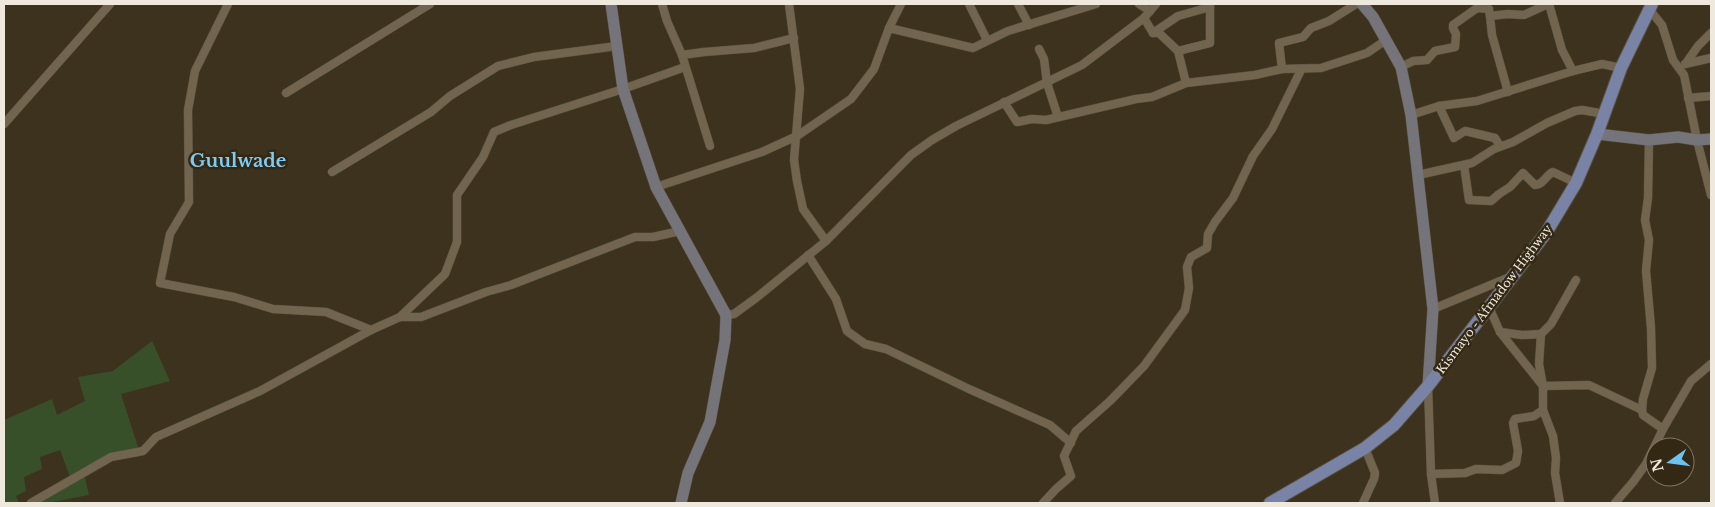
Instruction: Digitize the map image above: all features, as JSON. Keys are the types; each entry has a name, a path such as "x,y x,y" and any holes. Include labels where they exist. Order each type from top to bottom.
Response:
{"main road":[{"name":"Kismayo - Afmadow Highway","path":"1270,503 1365,448 1394,425 1428,386 1546,233 1576,183 1605,114 1621,68 1650,7"}],"street":[{"path":"4,124 110,4"},
{"path":"228,4 195,71 188,110 189,202 170,234 160,283 234,297 273,309 326,312 371,330"},
{"path":"286,93 430,4"},
{"path":"611,4 623,89 656,188 726,315 725,340 710,422 688,473 681,503"},
{"path":"662,4 666,21 682,55 710,146"},
{"path":"789,4 800,89 794,160 803,209 826,241"},
{"path":"656,188 762,152 797,136 851,99 874,69 901,4"},
{"path":"969,4 986,40"},
{"path":"1018,4 1030,25"},
{"path":"890,28 973,48 1008,30 1096,4"},
{"path":"1139,4 1150,12"},
{"path":"726,315 734,314 756,298 826,241 911,155 932,140 1004,102 1082,65 1144,18 1156,4"},
{"path":"1282,69 1279,42 1303,37 1311,28 1329,21 1356,4"},
{"path":"1362,4 1373,17 1401,67 1411,114 1433,309 1428,386 1431,474 1435,503"},
{"path":"1490,16 1524,15 1549,4 1562,50 1573,71"},
{"path":"1210,5 1210,42 1178,51 1171,47 1159,33 1153,33 1178,16 1210,5"},
{"path":"1401,67 1413,61 1427,60 1435,51 1454,47 1456,34 1453,25 1477,6 1489,9 1492,35 1508,92"},
{"path":"1650,7 1662,25 1673,60 1683,65 1711,58"},
{"path":"1144,18 1153,33"},
{"path":"1711,33 1683,65 1696,140 1711,195"},
{"path":"682,55 754,48 794,38"},
{"path":"1004,102 1017,122 1032,119 1046,120 1136,98 1152,96 1186,83 1221,80 1282,69 1321,68 1367,53 1386,40"},
{"path":"332,172 431,112 450,96 498,66 534,57 617,46"},
{"path":"1039,49 1044,59 1047,83 1058,117"},
{"path":"1178,51 1186,83"},
{"path":"1411,114 1439,106 1472,102 1550,77 1602,64 1621,68"},
{"path":"31,503 111,457 143,451 156,437 260,391 371,330 400,317 445,274 456,242 457,195 483,157 494,132 685,67"},
{"path":"1043,503 1071,476 1064,456 1076,432 1110,402 1144,366 1185,310 1189,288 1188,266 1191,257 1207,248 1208,234 1214,222 1233,198 1253,156 1272,130 1301,70"},
{"path":"1688,98 1711,96"},
{"path":"1439,106 1454,138 1465,131 1495,138 1500,146"},
{"path":"1418,175 1464,165 1480,159 1500,146 1513,142 1547,123 1575,111 1582,110 1605,114"},
{"path":"1597,134 1649,140 1678,137 1696,140 1711,139"},
{"path":"1649,140 1648,198 1645,220 1649,240 1646,272 1652,368 1643,399 1642,410 1643,415 1663,429"},
{"path":"1464,165 1469,200 1491,201 1510,187 1523,174 1535,185 1539,185 1553,172 1576,183"},
{"path":"400,317 421,317 635,237 653,237 680,231"},
{"path":"808,255 836,298 847,331 864,344 886,349 1050,425 1071,443"},
{"path":"1433,309 1512,277"},
{"path":"1560,503 1555,473 1556,458 1553,436 1543,410 1543,386 1539,364 1541,334 1551,324 1576,280"},
{"path":"1489,307 1500,332 1543,386"},
{"path":"1500,332 1522,335 1541,334"},
{"path":"1619,501 1646,464 1663,429 1691,381 1711,364"},
{"path":"1543,386 1589,385 1642,410"},
{"path":"1431,474 1466,473 1476,469 1502,470 1511,466 1516,463 1518,451 1513,423 1515,419 1534,416 1543,410"},
{"path":"1363,503 1375,473 1365,448"}],"green space":[{"path":"152,341 170,381 121,394 138,447 99,464 84,474 89,495 47,503 23,503 48,493 70,477 60,450 40,457 42,469 24,477 26,491 16,496 19,503 4,503 4,420 52,399 57,415 85,401 78,377 113,371"}],"district":[{"name":"Guulwade","path":"238,161"}]}
